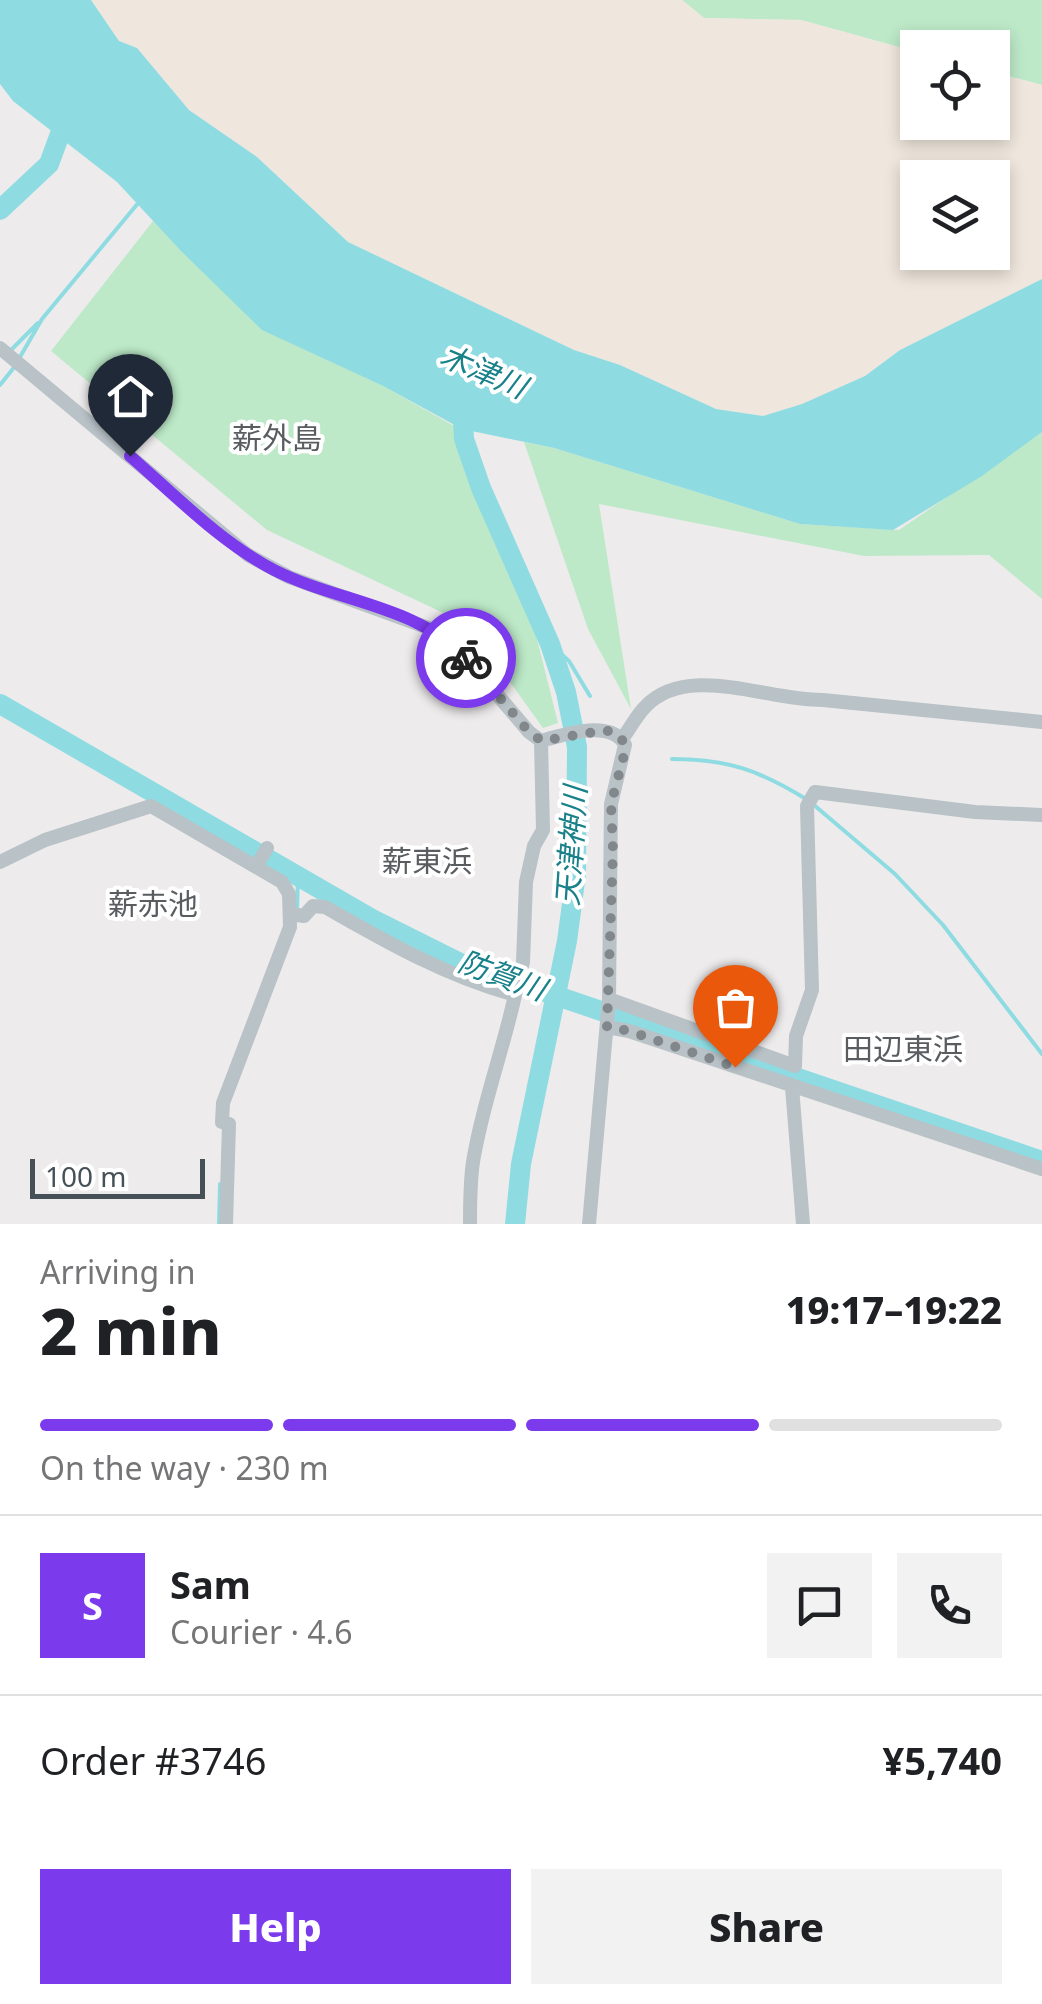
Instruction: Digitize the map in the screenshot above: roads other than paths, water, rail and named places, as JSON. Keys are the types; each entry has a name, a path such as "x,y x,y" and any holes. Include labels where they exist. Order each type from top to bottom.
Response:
{"street":[{"path":"0,348 248,555 289,578 401,616 446,639 529,732 542,741 612,731 622,738"},
{"path":"589,1224 609,1000 611,804 624,755 622,738 645,707 677,686 702,684 796,701 823,700 1042,722"},
{"path":"470,1224 474,1160 523,962 526,882 534,846 543,830 542,741"},
{"path":"609,1000 795,1066 796,1036 812,990 807,806 815,792 974,812 1042,815"},
{"path":"0,862 45,840 151,806 282,882 289,894 290,927 223,1103 222,1122 229,1124 226,1224"},
{"path":"257,865 267,848"},
{"path":"291,914 304,916 314,906 325,907 403,952 474,984 515,995"},
{"path":"607,1027 629,1031 1042,1169"},
{"path":"792,1086 803,1224"}],"water":[{"name":"木津川","path":"0,0 91,0 119,41 137,48 189,110 257,157 348,242 574,350 620,365 716,409 763,416 802,404 865,376 900,350 1042,279 1042,432 982,476 893,530 800,524 554,448 462,429 383,386 262,330 117,182 13,101 0,84"}],"waterway":[{"path":"0,210 49,164 68,112"},
{"path":"20,357 42,319 139,202"},
{"path":"9,352 38,323"},
{"path":"0,385 16,365"},
{"name":"天津神川","path":"462,403 464,439 481,488 550,644 566,692 577,747 576,874 567,941 521,1164 515,1224"},
{"path":"550,644 569,661 590,696"},
{"name":"防賀川","path":"0,704 372,919 460,963 1042,1161"},
{"path":"672,759 742,768 806,799"},
{"path":"814,805 895,874 943,925 1042,1054"},
{"path":"297,912 298,875"},
{"path":"219,1224 220,1184"}],"district":[{"name":"薪外島","path":"277,439"},
{"name":"薪東浜","path":"427,862"},
{"name":"薪赤池","path":"153,905"},
{"name":"田辺東浜","path":"903,1050"}]}
